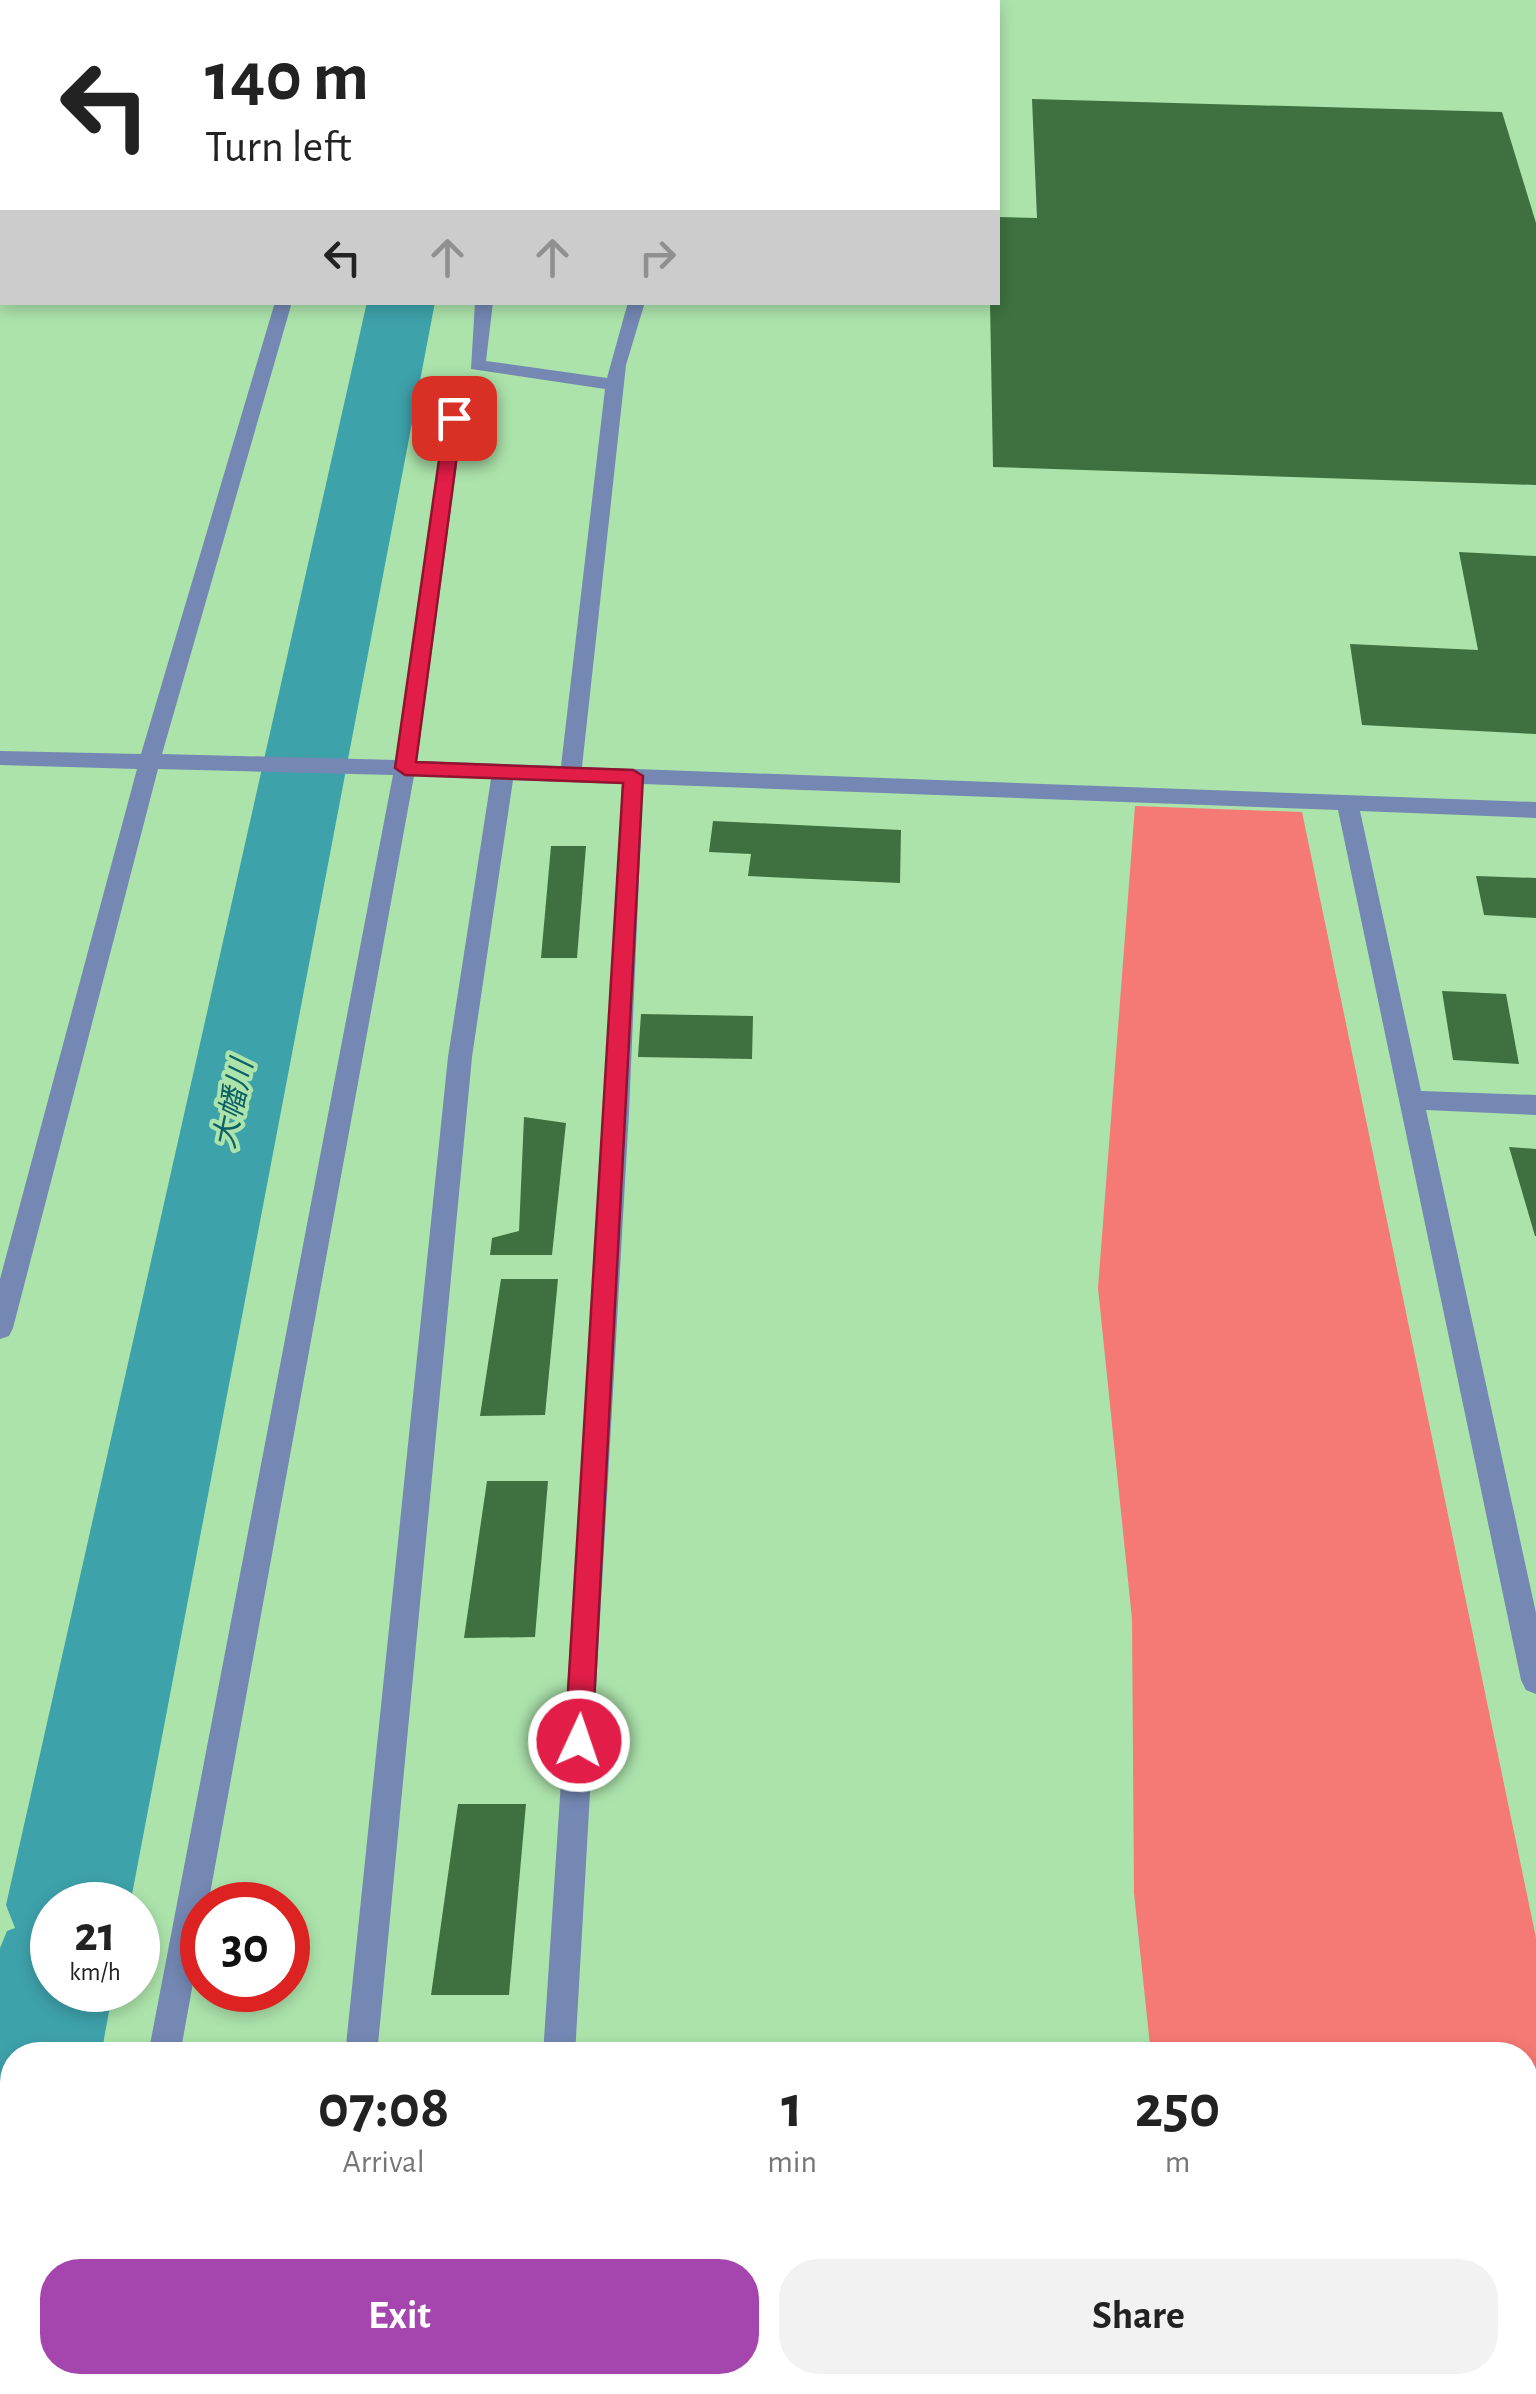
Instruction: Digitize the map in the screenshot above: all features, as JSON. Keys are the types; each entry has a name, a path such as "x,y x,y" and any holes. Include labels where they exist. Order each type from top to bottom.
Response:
{"street":[{"path":"0,1328 149,762 283,305"},
{"path":"484,305 477,365 615,385"},
{"path":"571,774 615,385 636,305"},
{"path":"166,2042 405,768 454,418"},
{"path":"0,758 405,768 1536,810"},
{"path":"362,2042 460,1057 504,772"},
{"path":"560,2042 615,1152 633,776"},
{"path":"1347,801 1536,1680"},
{"path":"1411,1100 1536,1106"}],"shaded area":[{"path":"1135,806 1302,812 1536,1938 1536,2042 1150,2042 1134,1893 1132,1619 1098,1288"}],"building":[{"path":"1032,99 1502,112 1536,223 1536,485 993,467 990,305 1000,305 1000,217 1037,218"},
{"path":"1459,552 1536,556 1536,734 1362,725 1350,644 1478,650"},
{"path":"713,821 901,830 900,883 748,876 751,854 709,852"},
{"path":"551,846 586,846 577,958 541,958"},
{"path":"1476,876 1536,878 1536,918 1484,915"},
{"path":"1442,991 1506,994 1519,1064 1453,1060"},
{"path":"641,1014 753,1016 752,1059 638,1057"},
{"path":"524,1117 566,1123 552,1255 490,1255 492,1238 519,1231"},
{"path":"1509,1147 1536,1149 1536,1236 1535,1236"},
{"path":"501,1279 558,1279 545,1415 480,1416"},
{"path":"487,1481 548,1481 535,1637 464,1638"},
{"path":"458,1804 526,1804 509,1995 431,1995"}],"waterway":[{"name":"大幡川","path":"73,1882 400,305"},
{"name":"大幡川","path":"39,2042 45,2012"}],"route":[{"path":"454,418 405,768 633,776 579,1741"}]}
